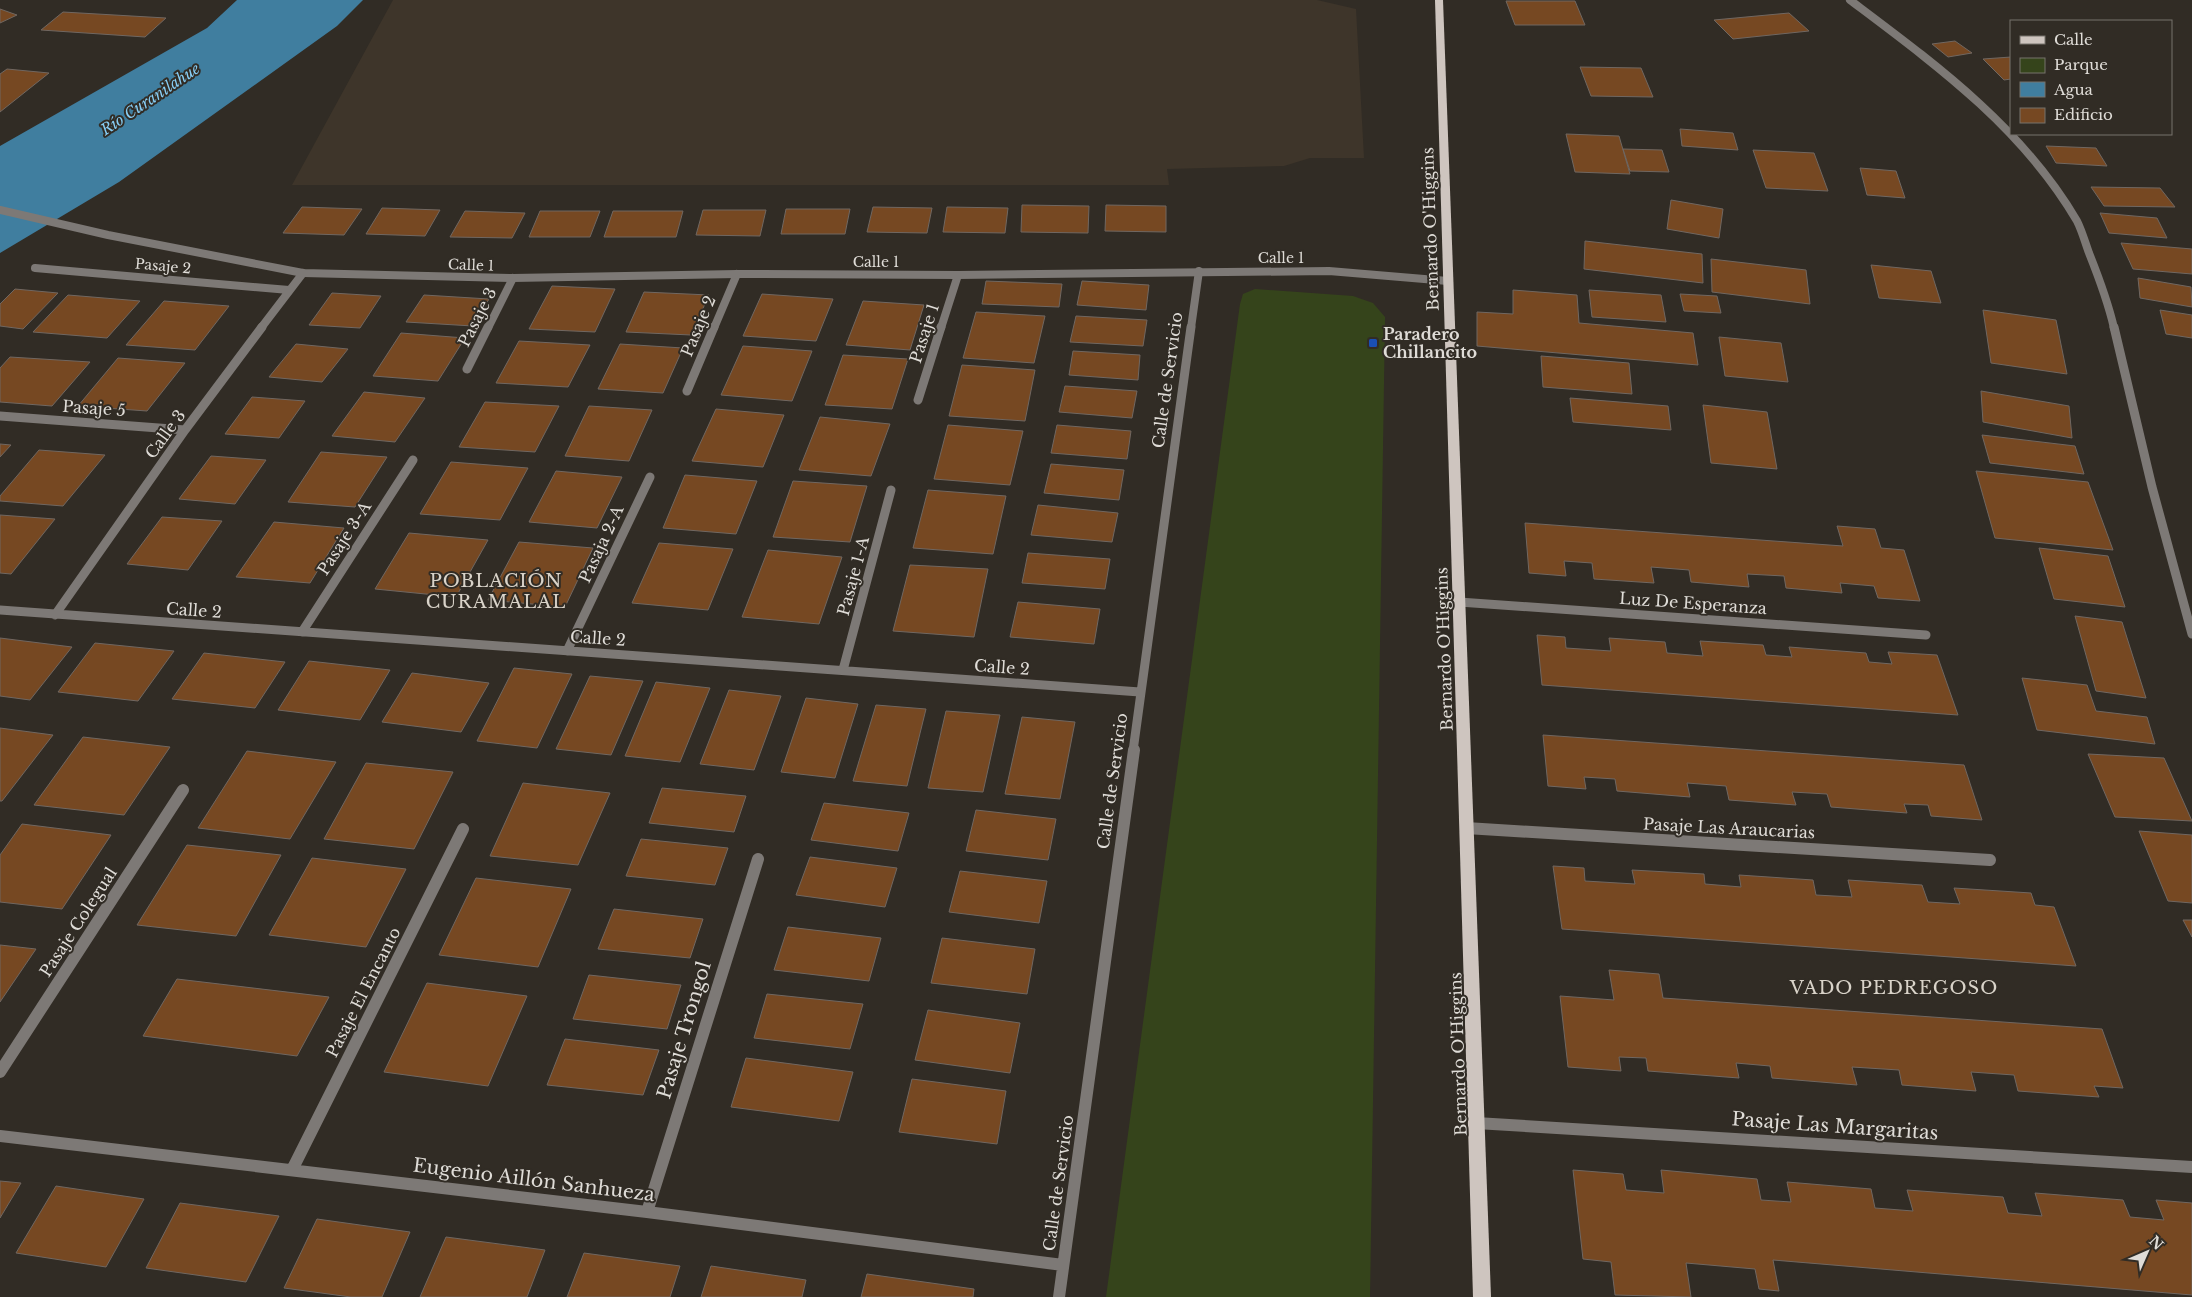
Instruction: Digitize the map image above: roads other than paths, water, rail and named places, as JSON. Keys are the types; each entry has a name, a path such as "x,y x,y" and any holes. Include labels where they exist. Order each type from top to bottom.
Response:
{"main road":[{"name":"Bernardo O'Higgins","path":"1439,0 1482,1297"}],"street":[{"path":"1850,0 1982,104 2048,177 2078,224 2109,304 2152,487 2192,634"},
{"name":"Calle 1","path":"0,210 108,235 303,273 513,278 737,274 958,275 1330,270 1448,281"},
{"name":"Pasaje 2","path":"35,268 290,290"},
{"name":"Calle de Servicio","path":"1059,1297 1140,692 1199,271"},
{"name":"Calle 3","path":"55,615 185,430 303,273"},
{"name":"Pasaje 2","path":"687,391 737,274"},
{"name":"Pasaje 1","path":"918,400 958,275"},
{"name":"Pasaje 3","path":"467,369 513,278"},
{"name":"Pasaje 5","path":"0,416 185,430"},
{"name":"Pasaje 3-A","path":"302,632 413,460"},
{"name":"Pasaja 2-A","path":"567,651 650,477"},
{"name":"Pasaje 1-A","path":"844,670 891,490"},
{"name":"Luz De Esperanza","path":"1459,602 1926,635"},
{"name":"Calle 2","path":"0,610 1140,692"},
{"name":"Pasaje Colegual","path":"0,1072 184,790"},
{"name":"Pasaje Las Araucarias","path":"1466,828 1990,860"},
{"name":"Pasaje El Encanto","path":"292,1170 463,829"},
{"name":"Pasaje Trongol","path":"647,1212 758,859"},
{"name":"Pasaje Las Margaritas","path":"1476,1123 2192,1167"},
{"name":"Eugenio Aillón Sanhueza","path":"0,1136 647,1212 1063,1265"}],"water":[{"name":"Río Curanilahue","path":"237,0 363,0 337,26 119,182 0,253 0,146 207,28"}],"place":[{"name":"Paradero Chillancito","path":"1373,343"}],"district":[{"name":"POBLACIÓN CURAMALAL","path":"496,591"},
{"name":"VADO PEDREGOSO","path":"1894,988"}]}
